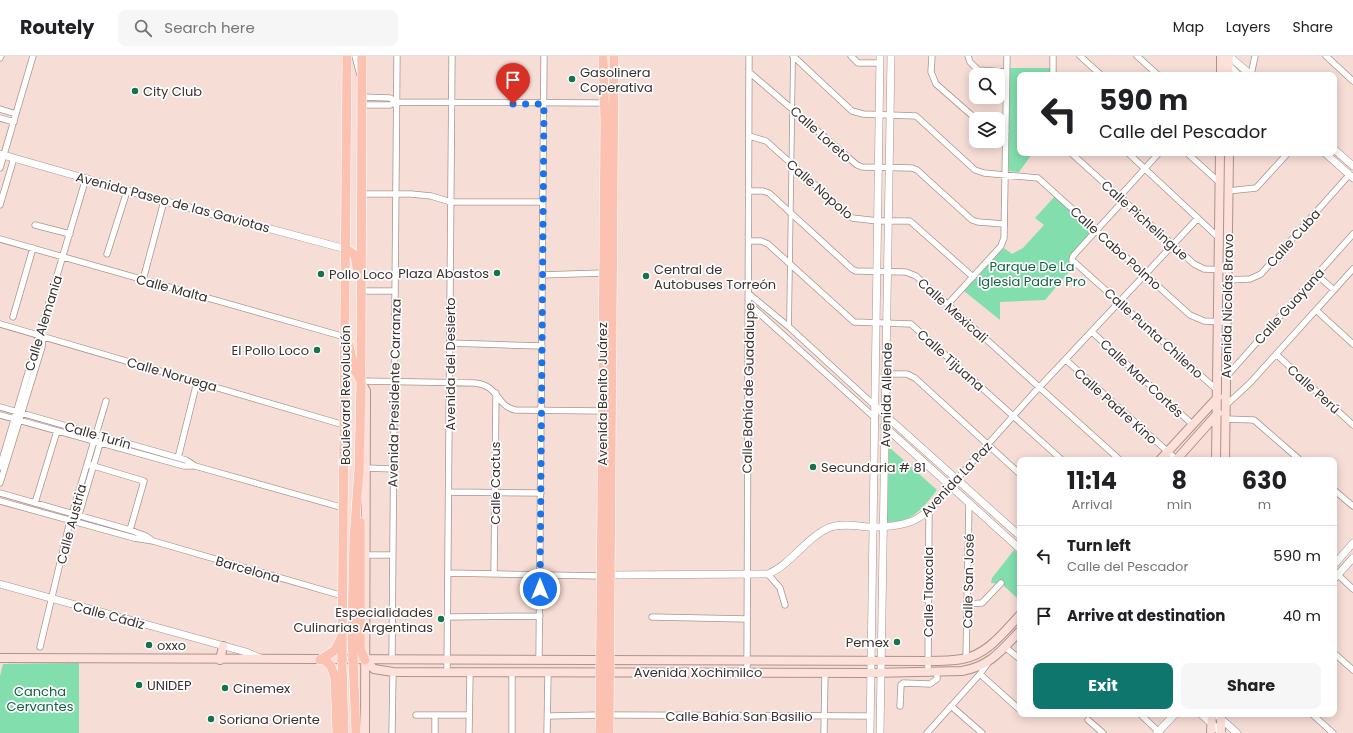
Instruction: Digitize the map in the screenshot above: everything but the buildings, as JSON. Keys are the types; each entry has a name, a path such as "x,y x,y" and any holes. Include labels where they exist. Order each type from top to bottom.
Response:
{"main road":[{"name":"Boulevard Revolución","path":"344,733 342,661 347,56"},
{"path":"356,733 353,561 359,469 361,381 362,56"},
{"name":"Avenida Benito Juárez","path":"600,733 604,715 605,661 610,575 606,465 602,411 603,56"},
{"name":"Avenida Benito Juárez","path":"605,661 600,576 612,320 614,56"},
{"path":"1228,72 1229,56"},
{"path":"1220,57 1221,72"},
{"path":"604,121 609,132 614,135"},
{"name":"Avenida Nicolás Bravo","path":"1220,156 1219,238 1223,270 1227,280 1222,322 1226,377 1220,393 1225,406 1225,457"},
{"name":"Avenida Nicolás Bravo","path":"1216,457 1217,414 1220,393 1223,270 1228,191 1228,156"},
{"path":"1220,166 1229,167"},
{"path":"346,249 353,252 356,258 358,281 362,290"},
{"path":"612,320 608,308 608,283 602,273 613,268"},
{"path":"345,337 349,346 354,369 366,391 366,468 360,649 365,660 365,733"},
{"path":"1163,457 1220,393"},
{"path":"1179,457 1225,406"},
{"path":"344,459 349,487 356,504 360,521 363,555"},
{"name":"Avenida Xochimilco","path":"0,658 342,661 447,659 928,662 966,658 984,650 1017,618"},
{"path":"337,733 335,678 332,666 322,660 335,650 343,633"},
{"name":"Avenida Xochimilco","path":"365,660 374,669 393,672 928,673 962,671 988,663 1017,634"},
{"path":"220,660 223,646"},
{"name":"Avenida Benito Juárez","path":"604,715 609,733"},
{"path":"1211,733 1212,717"},
{"path":"1219,717 1221,733"}],"street":[{"path":"0,168 2,154 14,122 33,56"},
{"path":"355,56 362,81"},
{"name":"Avenida Presidente Carranza","path":"392,659 397,56"},
{"name":"Avenida del Desierto","path":"447,672 452,56"},
{"path":"540,660 544,56"},
{"name":"Calle Bahía de Guadalupe","path":"747,672 749,56"},
{"path":"789,327 793,56"},
{"name":"Calle Cabo Polmo","path":"793,56 852,110 863,114 916,116 975,170 984,173 1038,178 1190,315 1196,319 1222,322"},
{"path":"851,56 858,63 880,60"},
{"name":"Avenida Allende","path":"880,733 891,56"},
{"path":"932,56 931,72 936,84 969,113"},
{"path":"968,56 970,62 978,70 1006,72"},
{"path":"948,304 1001,246 1004,238 1006,56"},
{"path":"1053,56 1053,72"},
{"path":"1080,56 1098,72"},
{"path":"1137,56 1155,72"},
{"path":"1229,56 1248,72"},
{"path":"1252,72 1255,56"},
{"path":"1326,56 1353,81"},
{"path":"1220,57 1235,72"},
{"name":"Avenida Allende","path":"870,733 880,60"},
{"name":"Calle Loreto","path":"749,72 851,161 862,167 906,167 917,170 972,220 978,222 1004,224"},
{"path":"362,101 390,105 397,102 544,104 604,103"},
{"path":"0,109 16,114"},
{"path":"0,118 14,122"},
{"name":"Calle Nopolo","path":"749,136 763,139 847,215 857,220 910,221 917,225 973,277"},
{"path":"1337,152 1353,166"},
{"name":"Avenida Paseo de las Gaviotas","path":"2,154 164,201 346,249"},
{"name":"Calle Pichelingue","path":"1074,156 1199,267 1223,270"},
{"path":"1131,156 1219,238"},
{"path":"1097,230 1145,168 1156,156"},
{"path":"1190,156 1220,183"},
{"path":"1228,191 1256,188 1285,156"},
{"path":"1328,156 1351,177"},
{"path":"0,205 14,158"},
{"name":"Calle Cuba","path":"1227,280 1250,279 1261,274 1351,177"},
{"name":"Calle Alemania","path":"0,467 19,413 86,178"},
{"path":"107,254 128,190"},
{"name":"Calle Mexicali","path":"749,191 762,191 769,193 852,269 856,271 911,273 948,304 1117,457"},
{"path":"362,194 422,195 451,202 543,202"},
{"path":"143,280 164,201"},
{"name":"Avenida La Paz","path":"610,575 768,574 782,567 821,533 831,527 841,525 873,527 912,523 929,511 1013,417 1198,218"},
{"path":"35,225 70,234"},
{"name":"Calle Punta Chileno","path":"1097,230 1073,256 1072,260 1220,393"},
{"name":"Calle Guayana","path":"1226,377 1353,234"},
{"name":"Calle Malta","path":"0,239 345,337"},
{"name":"Calle Tijuana","path":"749,241 765,242 854,322 911,324 1059,457"},
{"path":"13,318 33,248"},
{"name":"Calle Guayana","path":"1225,406 1276,354 1353,269"},
{"path":"542,274 602,273"},
{"path":"1317,275 1334,290"},
{"path":"362,290 395,291"},
{"path":"749,294 789,327 1017,533"},
{"path":"748,304 1017,546"},
{"path":"1316,310 1353,344"},
{"name":"Calle Noruega","path":"0,326 41,336 344,425"},
{"name":"Calle Mar Cortés","path":"1092,332 1192,424"},
{"path":"450,343 542,346"},
{"name":"Calle Perú","path":"1276,354 1353,425"},
{"name":"Calle Padre Kino","path":"1066,360 1173,457"},
{"path":"886,374 907,374 915,378 1017,471"},
{"path":"361,381 485,384 496,393 505,406 509,409 602,411"},
{"path":"178,458 198,382"},
{"name":"Calle Cactus","path":"494,574 496,393"},
{"name":"Calle Austria","path":"73,522 72,514 106,402"},
{"name":"Calle Turín","path":"0,407 178,458 195,466 344,508"},
{"name":"Calle Turín","path":"0,415 184,466 195,466"},
{"name":"Calle Alemania","path":"0,483 17,419"},
{"path":"1225,419 1254,420 1297,457"},
{"path":"35,503 57,430"},
{"name":"Calle Austria","path":"40,647 73,522 78,515 102,436"},
{"path":"87,464 144,481 130,530"},
{"path":"366,468 394,469"},
{"path":"448,492 541,493"},
{"name":"Barcelona","path":"0,493 130,530 146,536 153,541"},
{"path":"1337,493 1353,506"},
{"name":"Barcelona","path":"0,501 134,538 153,541 343,596"},
{"name":"Calle San José","path":"966,658 969,503"},
{"name":"Calle Tlaxcala","path":"928,673 929,511"},
{"path":"1337,562 1353,544"},
{"path":"363,555 393,555"},
{"path":"1337,573 1353,558"},
{"path":"448,574 600,576"},
{"path":"768,574 780,588 785,605"},
{"path":"1337,577 1353,589"},
{"path":"967,604 982,603 1001,583"},
{"name":"Calle Cádiz","path":"0,584 246,652 264,660"},
{"path":"448,617 540,616"},
{"path":"652,617 747,619"},
{"path":"1005,647 1017,657"},
{"path":"1337,656 1353,670"},
{"path":"927,733 988,663"},
{"path":"392,733 393,672"},
{"path":"469,733 470,672"},
{"path":"512,672 512,733"},
{"path":"547,733 548,672"},
{"path":"824,733 825,672"},
{"path":"900,706 901,685 903,683 921,684 935,682 937,672"},
{"path":"980,674 1017,707"},
{"path":"951,706 982,733"},
{"path":"416,715 469,715"},
{"path":"435,715 435,733"},
{"name":"Calle Bahía San Basilio","path":"548,716 870,716"},
{"path":"1143,717 1158,733 1173,717"},
{"path":"1205,717 1221,733"},
{"path":"1220,717 1237,733"},
{"path":"1315,717 1333,733"},
{"path":"1088,720 1103,733"}],"green space":[{"path":"1009,68 1053,68 1053,72 1017,72 1017,156 1031,156 1019,172 1009,171"},
{"name":"Parque De La Iglesia Padre Pro","path":"1056,195 1095,229 1069,259 1075,265 1045,300 1000,302 1000,320 964,291 1004,248 1012,254 1023,248 1044,225 1035,218"},
{"path":"889,447 937,490 927,503 916,513 896,522 887,522"},
{"path":"1014,550 1017,552 1017,598 1002,584 991,583 992,578"},
{"name":"Cancha Cervantes","path":"79,663 79,733 0,733 0,676 3,664"}],"place":[{"name":"Gasolinera Coperativa","path":"572,79"},
{"name":"City Club","path":"135,91"},
{"name":"Plaza Abastos","path":"497,273"},
{"name":"Pollo Loco","path":"321,274"},
{"name":"Central de Autobuses Torreón","path":"646,276"},
{"name":"El Pollo Loco","path":"317,350"},
{"name":"Secundaria # 81","path":"813,467"},
{"name":"Especialidades Culinarias Argentinas","path":"441,619"},
{"name":"Pemex","path":"897,642"},
{"name":"oxxo","path":"149,645"},
{"name":"UNIDEP","path":"139,685"},
{"name":"Cinemex","path":"225,688"},
{"name":"Soriana Oriente","path":"211,719"}],"route":[{"path":"513,104 544,104 540,589"}]}
